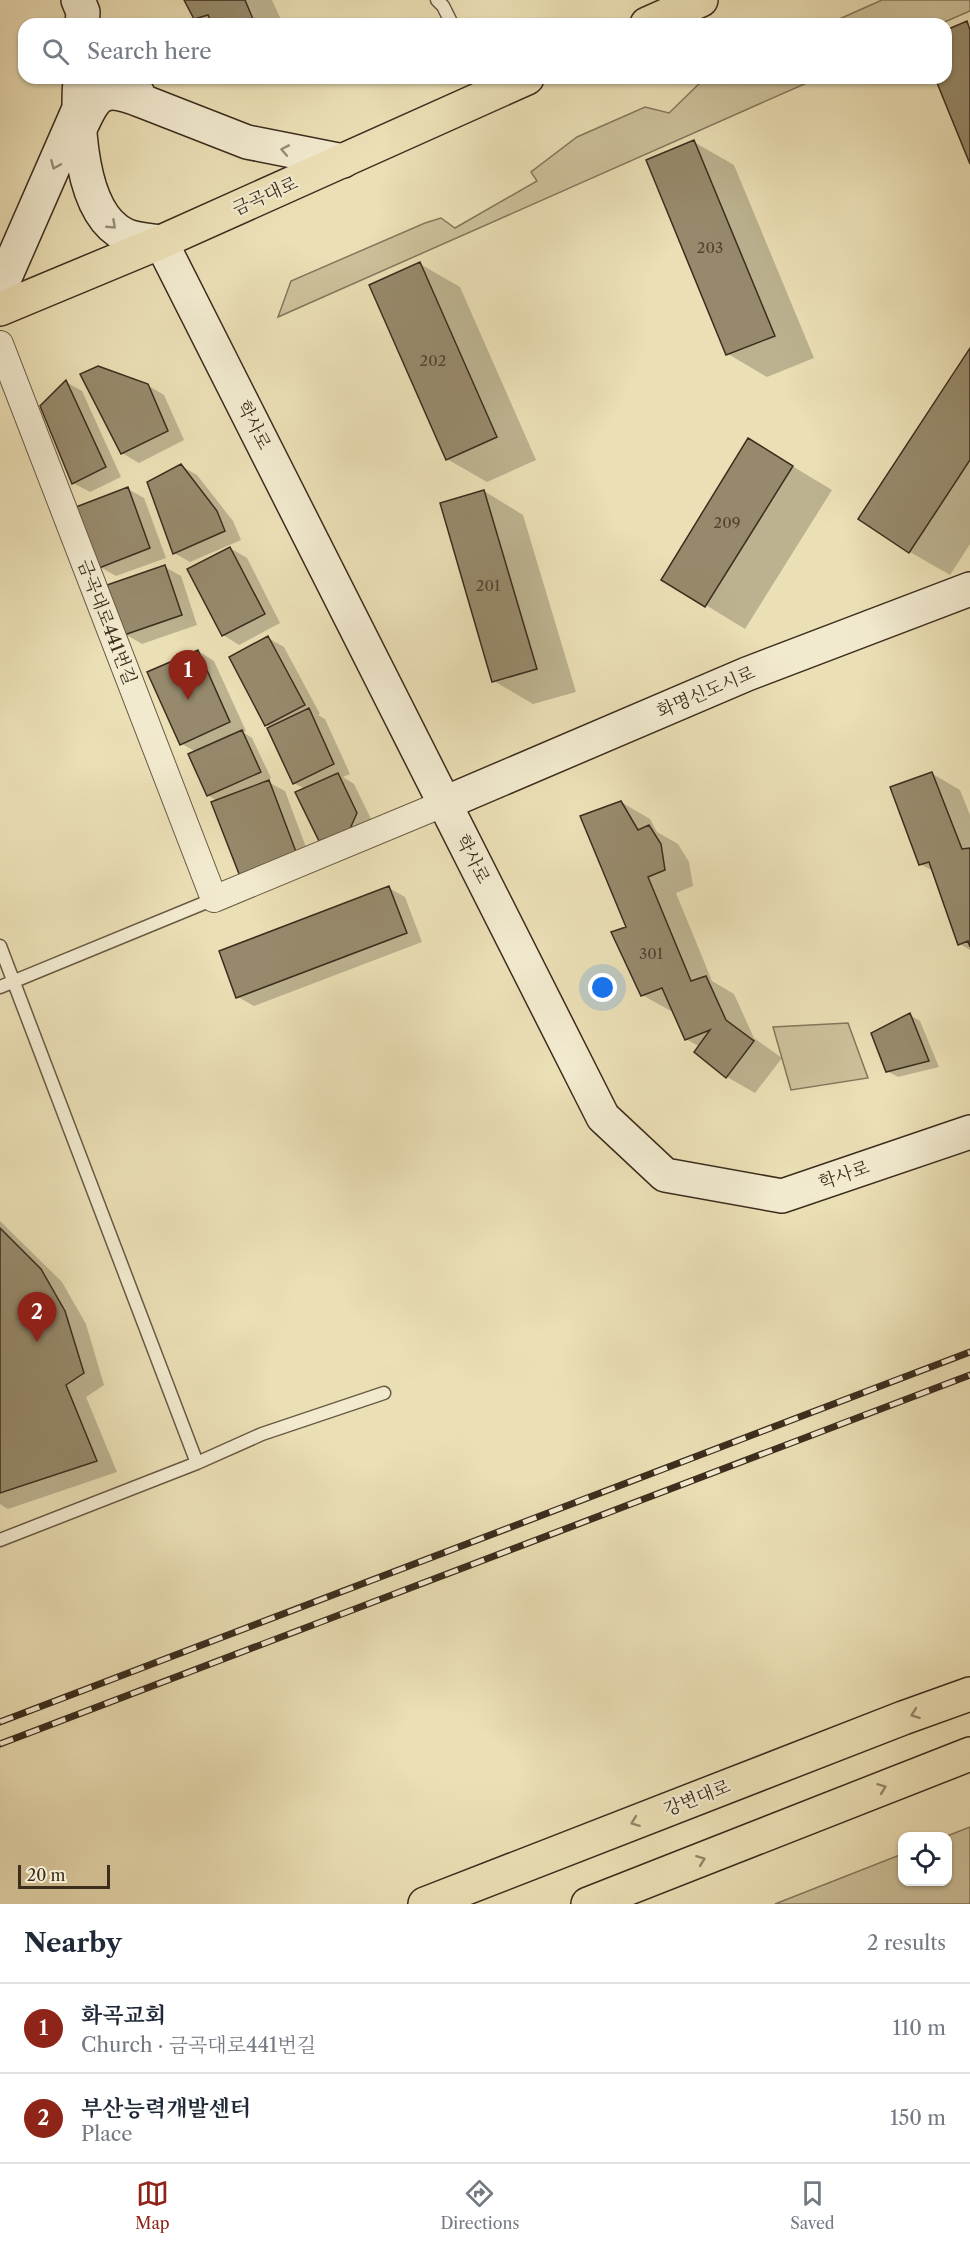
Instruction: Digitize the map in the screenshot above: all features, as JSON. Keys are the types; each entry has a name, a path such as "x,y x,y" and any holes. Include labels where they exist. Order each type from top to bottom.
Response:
{"main road":[{"path":"660,18 701,0"},
{"path":"80,84 79,120 83,158 97,204 105,219 125,235 161,242"},
{"name":"금곡대로","path":"0,309 161,242 343,161 484,92 509,84"},
{"path":"0,289 79,120 102,96 135,90 247,142 343,161"},
{"name":"학사로","path":"161,242 603,1117 665,1174 782,1196 970,1132"},
{"name":"화명신도시로","path":"445,803 747,674 970,589"},
{"name":"강변대로","path":"425,1904 970,1694"},
{"path":"588,1904 970,1754"}],"street":[{"name":"금곡대로441번길","path":"0,344 214,899"},
{"path":"214,899 445,803"}],"lane":[{"path":"444,2 450,18"},
{"path":"0,987 214,899"},
{"path":"0,946 197,1463"},
{"path":"0,1540 197,1463 262,1434 384,1393"}],"shaded area":[{"path":"882,0 970,0 970,11 952,19 842,18"},
{"path":"699,84 804,84 278,317 291,281 425,223 441,218 455,228 537,181 531,172 577,137 645,107 669,113"},
{"path":"848,1023 868,1078 791,1090 773,1027"},
{"path":"970,1827 970,1904 775,1904 898,1856 898,1886 952,1886 952,1834"}],"building":[{"path":"184,0 245,0 253,18 209,18 208,15 193,18"},
{"path":"967,21 970,30 970,164 937,84 952,84 952,27"},
{"path":"694,140 775,336 726,355 646,160"},
{"path":"420,262 497,437 446,460 369,285"},
{"path":"970,348 970,460 909,553 858,519"},
{"path":"98,366 148,384 168,431 121,454 80,374"},
{"path":"66,380 106,467 72,484 40,406"},
{"path":"748,438 793,466 705,607 661,580"},
{"path":"181,464 217,511 225,531 173,554 147,482"},
{"path":"128,487 150,548 99,568 76,507"},
{"path":"484,490 537,669 492,682 440,503"},
{"path":"230,547 265,614 222,636 187,569"},
{"path":"165,565 182,615 124,635 107,585"},
{"path":"268,636 305,705 265,726 229,657"},
{"path":"198,650 230,722 180,745 147,672"},
{"path":"309,708 334,764 293,784 267,728"},
{"path":"242,730 261,772 207,796 188,754"},
{"path":"932,772 962,849 970,848 970,947 968,941 958,945 929,862 919,865 890,787"},
{"path":"338,773 357,813 349,831 319,841 295,792"},
{"path":"269,780 298,857 241,879 211,802"},
{"path":"621,801 638,830 649,825 661,844 665,870 648,877 691,981 706,976 726,1020 754,1041 726,1078 694,1052 710,1030 685,1040 662,988 641,996 611,932 626,927 580,816"},
{"path":"389,886 407,933 236,998 219,951"},
{"path":"910,1013 929,1061 886,1072 871,1033"},
{"path":"0,1228 41,1269 65,1311 84,1373 66,1385 97,1461 0,1493"}],"railway":[{"path":"0,1722 970,1352"},
{"path":"0,1744 970,1375"}],"place":[{"name":"화곡교회","path":"188,700"},
{"name":"부산능력개발센터","path":"37,1342"}]}
